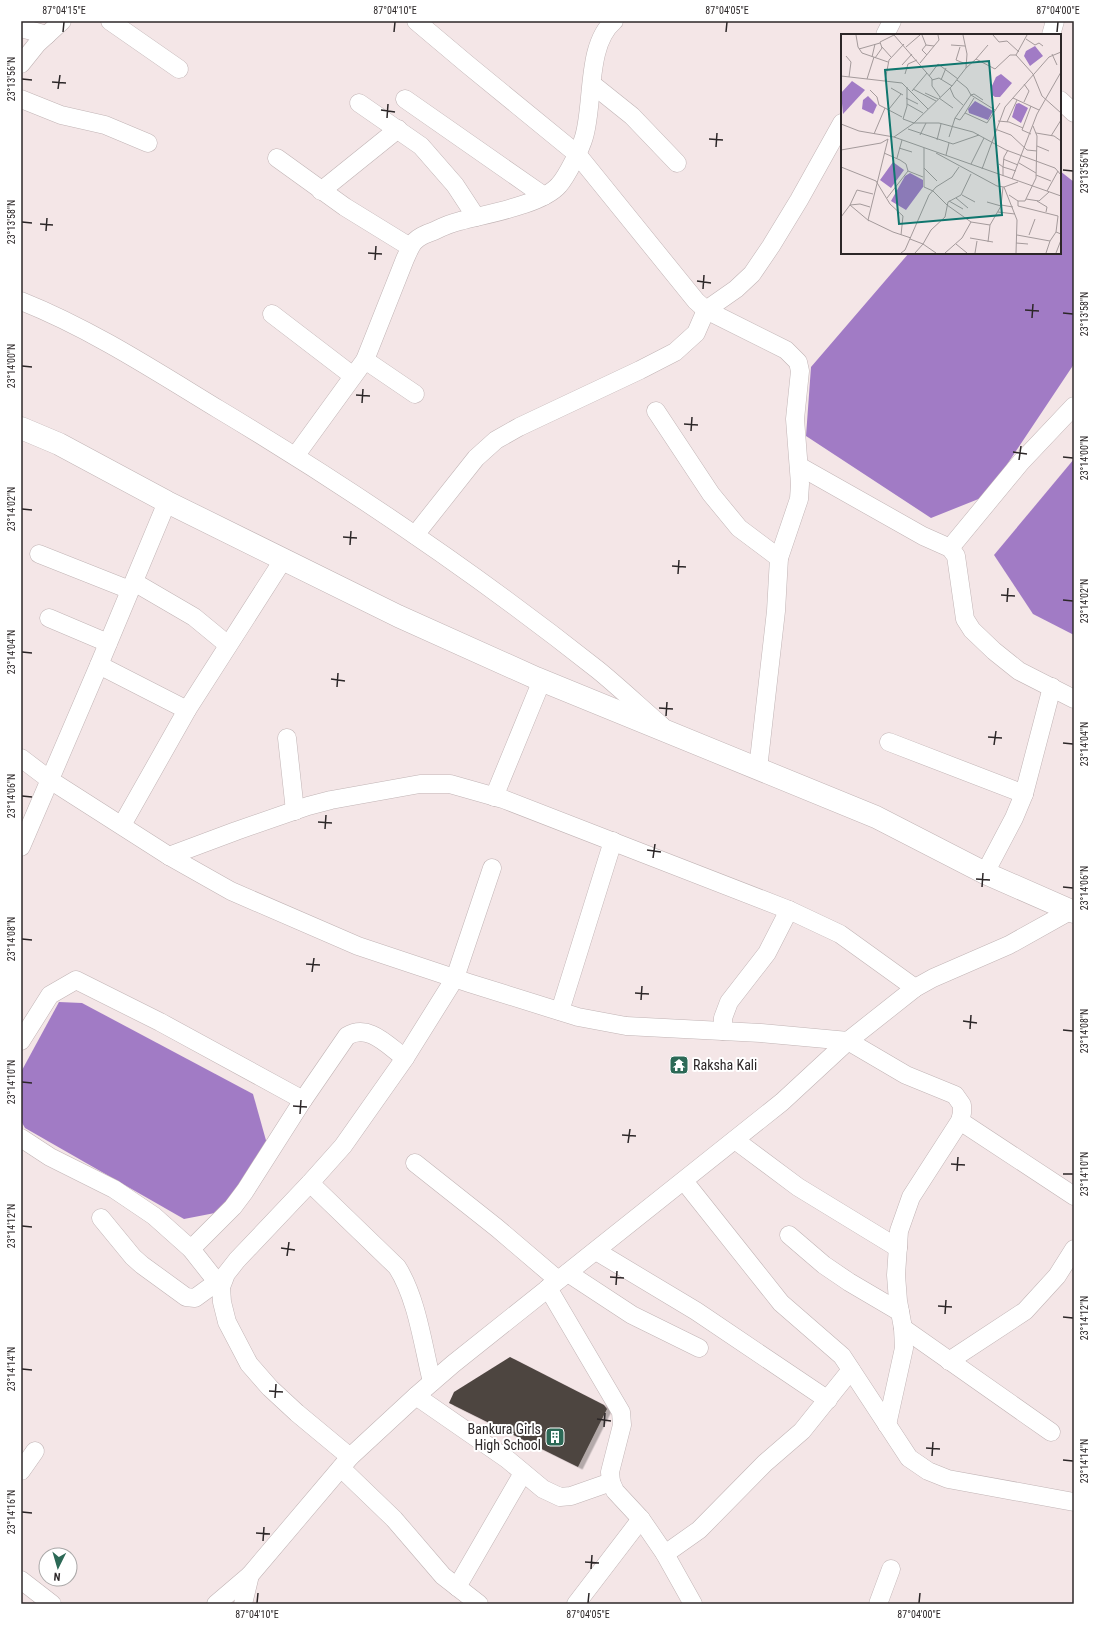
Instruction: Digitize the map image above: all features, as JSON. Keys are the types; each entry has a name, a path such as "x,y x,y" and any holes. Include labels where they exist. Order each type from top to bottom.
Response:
{"street":[{"path":"21,64 37,44 62,21"},
{"path":"110,21 179,69"},
{"path":"416,21 577,154 696,301 706,310 786,350 798,362 800,371 795,419 800,484 799,499 779,558 776,611 758,768"},
{"path":"296,455 365,360 410,247 415,241 424,235 458,221 529,203 544,196 559,186 577,154 585,136 596,53 601,36 606,27 614,21"},
{"path":"886,34 892,21"},
{"path":"1051,34 1054,21"},
{"path":"21,28 47,35"},
{"path":"592,84 632,116 677,163"},
{"path":"21,99 61,115 110,127 148,143"},
{"path":"405,99 544,196"},
{"path":"1061,101 1074,113"},
{"path":"359,102 417,143 434,160 476,216"},
{"path":"414,535 476,458 496,440 519,427 675,352 696,333 706,310 736,289 752,274 799,200 841,125"},
{"path":"321,191 398,129"},
{"path":"277,158 321,191 410,247"},
{"path":"21,302 62,319 92,335 296,455 414,535 537,623 599,672 671,734"},
{"path":"272,314 353,376"},
{"path":"365,360 415,394"},
{"path":"950,548 1022,462 1074,406"},
{"path":"656,411 711,494 739,528 779,558"},
{"path":"21,428 59,444 167,502 398,616 542,680 876,817 985,873 1072,912"},
{"path":"799,466 923,536 950,548 956,556 965,619 972,630 994,652 1020,671 1074,699"},
{"path":"21,847 167,502"},
{"path":"39,554 132,586 194,617 228,645"},
{"path":"122,825 187,710 283,560"},
{"path":"49,618 108,643"},
{"path":"99,665 187,710"},
{"path":"494,797 542,680"},
{"path":"985,873 1014,818 1024,794 1052,687"},
{"path":"287,738 294,811"},
{"path":"889,742 1024,794"},
{"path":"21,758 50,780 168,856 231,891 358,946 578,1017 626,1026 723,1031 848,1041 906,1075 955,1095 962,1104 960,1121 911,1196 899,1231 896,1275 904,1348 887,1425"},
{"path":"168,856 294,811 331,800 420,784 450,784 494,797 613,841 789,910 840,934 915,988"},
{"path":"560,1011 613,841"},
{"path":"101,1218 142,1266 186,1297 195,1298 219,1285 237,1260 343,1146 405,1058 455,978 492,868"},
{"path":"723,1031 724,1011 729,1002 767,953 789,910"},
{"path":"216,1604 250,1575 346,1462 416,1396 558,1280 736,1140 782,1102 848,1041 915,988 933,978 1009,945 1072,912"},
{"path":"21,1041 50,995 76,980 160,1022 303,1100"},
{"path":"191,1249 233,1207 245,1192 303,1100 347,1036 353,1032 364,1031 371,1033 405,1058"},
{"path":"960,1121 1074,1196"},
{"path":"21,1138 50,1157 114,1189 133,1201 154,1216 191,1249 219,1285 227,1322 249,1364 270,1388 346,1462 443,1576 479,1604"},
{"path":"736,1140 798,1187 898,1248"},
{"path":"415,1163 497,1228 558,1280 699,1348"},
{"path":"684,1181 781,1303 842,1356 909,1458 928,1471 948,1480 1074,1502"},
{"path":"310,1183 397,1267 404,1278 413,1305 432,1382"},
{"path":"789,1235 824,1265 902,1320 950,1361 1051,1432"},
{"path":"950,1361 1025,1311 1057,1276 1074,1249"},
{"path":"596,1251 696,1311 828,1400"},
{"path":"558,1280 621,1412 622,1425 610,1472 611,1482 615,1491 641,1519 665,1554 693,1604"},
{"path":"665,1554 699,1530 765,1463 802,1431 851,1370"},
{"path":"416,1396 507,1460 543,1489 560,1497 571,1496 611,1482"},
{"path":"21,1471 35,1451"},
{"path":"457,1587 523,1473"},
{"path":"576,1604 641,1519"},
{"path":"878,1604 891,1570"},
{"path":"243,1604 250,1575"},
{"path":"21,1580 52,1604"}],"shaded area":[{"path":"1061,172 1074,182 1074,364 986,496 931,518 806,436 811,367 908,254 1061,254"},
{"path":"1074,459 1074,635 1033,614 994,555"},
{"path":"59,1002 82,1003 253,1094 267,1144 220,1212 184,1219 25,1128 21,1121 21,1072"}],"building":[{"name":"Bankura Girls High School","path":"510,1357 604,1405 607,1409 578,1467 449,1403 454,1392"}],"place":[{"name":"Raksha Kali","path":"679,1065"},
{"name":"Bankura Girls High School","path":"555,1437"}]}
